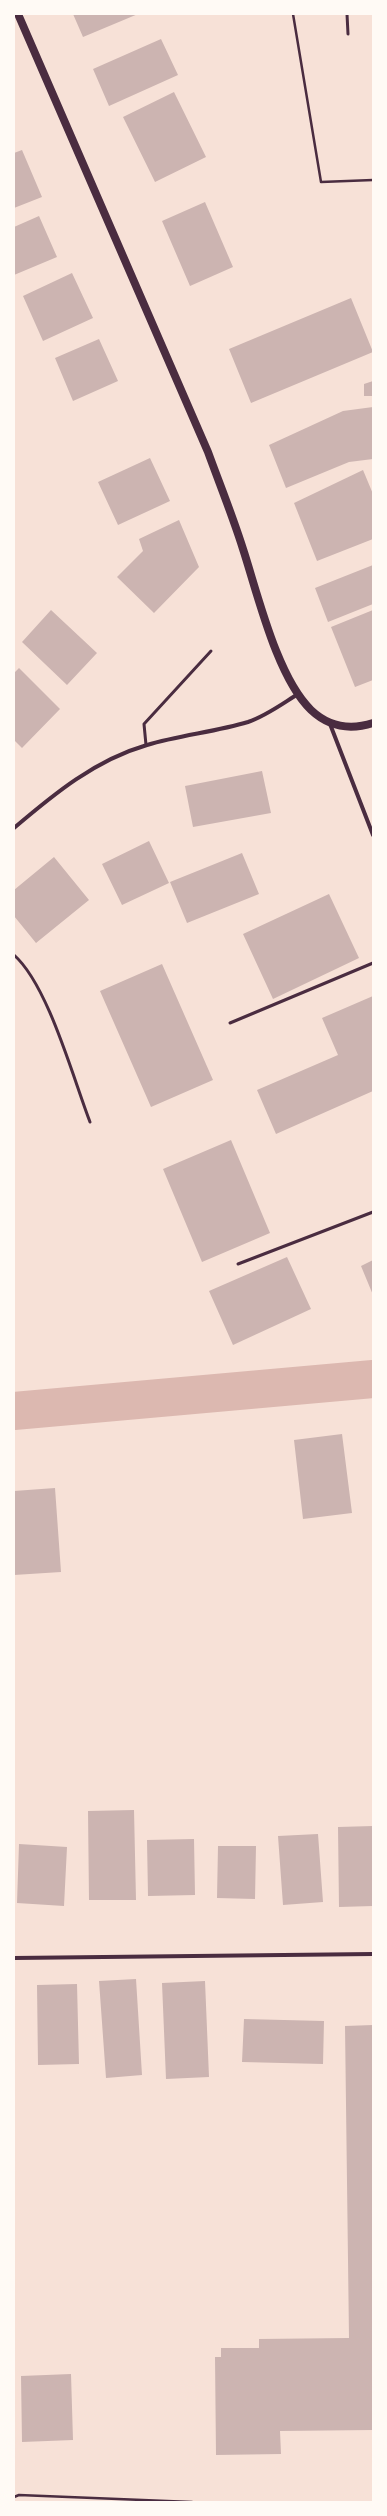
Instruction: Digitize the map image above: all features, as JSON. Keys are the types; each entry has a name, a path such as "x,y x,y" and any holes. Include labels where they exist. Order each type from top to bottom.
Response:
{"main road":[{"path":"18,14 208,452 232,515 273,641 298,694 312,710 330,724 356,727 373,723"}],"street":[{"path":"14,828 50,798 95,767 146,745 248,722 268,713 298,694"},
{"path":"330,724 373,835"},
{"path":"14,1958 373,1954"}],"lane":[{"path":"347,14 348,34"},
{"path":"146,745 144,724 211,651"},
{"path":"14,954 23,963 44,998 90,1122"},
{"path":"230,1023 373,963"},
{"path":"238,1264 373,1212"}],"path":[{"path":"293,14 321,182 373,180"},
{"path":"14,2497 20,2495 192,2502"}],"building":[{"path":"73,14 138,14 83,37"},
{"path":"161,39 178,75 109,106 93,69"},
{"path":"174,92 206,157 155,182 123,117"},
{"path":"22,150 42,197 14,208 14,153"},
{"path":"205,202 233,267 190,286 162,221"},
{"path":"39,216 57,257 14,275 14,227"},
{"path":"72,273 93,318 43,341 23,296"},
{"path":"351,298 373,352 251,403 229,349"},
{"path":"99,339 118,381 73,401 55,358"},
{"path":"373,381 373,396 364,396 364,384"},
{"path":"373,407 373,459 349,462 286,488 269,445 343,411"},
{"path":"150,458 170,501 118,525 98,482"},
{"path":"363,470 373,494 373,539 317,561 294,503"},
{"path":"179,520 199,567 154,613 117,577 143,551 139,539"},
{"path":"373,565 373,604 328,622 315,588"},
{"path":"51,610 97,653 67,685 22,642"},
{"path":"373,610 373,680 355,687 331,627"},
{"path":"19,668 60,709 22,748 14,740 14,673"},
{"path":"262,771 271,813 193,827 185,786"},
{"path":"149,841 169,883 122,905 102,864"},
{"path":"242,853 259,894 187,923 170,882"},
{"path":"54,857 89,900 36,943 14,916 14,890"},
{"path":"329,894 359,958 273,999 243,934"},
{"path":"162,964 213,1080 151,1107 100,991"},
{"path":"373,996 373,1091 276,1134 257,1090 338,1055 322,1018"},
{"path":"231,1140 270,1233 202,1262 163,1169"},
{"path":"287,1257 311,1309 233,1345 209,1291"},
{"path":"373,1260 373,1295 361,1266"},
{"path":"342,1434 352,1513 303,1519 294,1440"},
{"path":"55,1488 61,1572 14,1575 14,1491"},
{"path":"134,1810 136,1900 89,1900 88,1811"},
{"path":"373,1826 373,1906 339,1907 338,1827"},
{"path":"318,1834 323,1902 283,1905 278,1836"},
{"path":"194,1839 195,1895 148,1896 147,1840"},
{"path":"19,1844 67,1847 64,1906 17,1903"},
{"path":"218,1846 256,1846 255,1899 217,1898"},
{"path":"136,1979 142,2075 106,2078 99,1981"},
{"path":"205,1981 209,2077 166,2079 162,1983"},
{"path":"77,1984 79,2064 38,2065 37,1985"},
{"path":"244,2019 324,2021 323,2064 242,2062"},
{"path":"373,2025 373,2430 280,2431 281,2454 216,2455 215,2357 221,2357 221,2348 259,2348 259,2339 349,2338 345,2026"},
{"path":"71,2374 73,2440 22,2442 21,2376"}],"waterway":[{"path":"14,1411 373,1379"}]}
